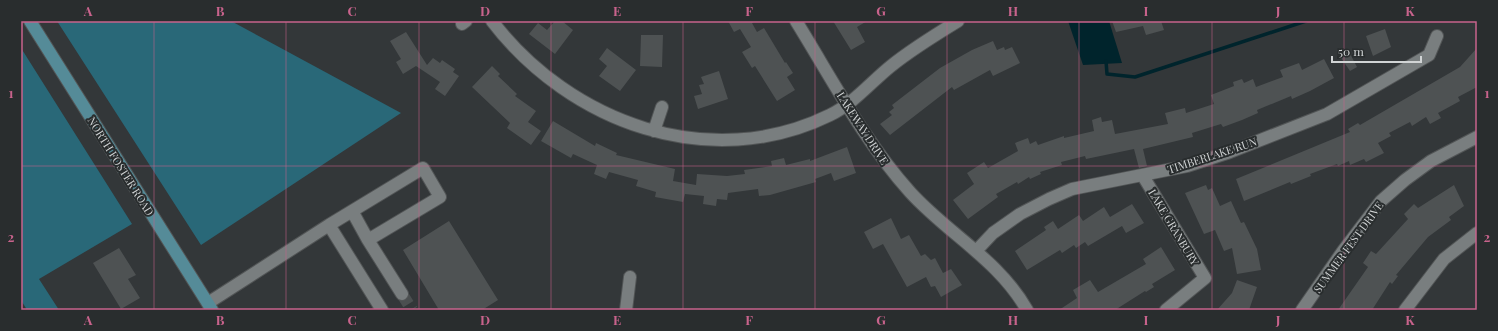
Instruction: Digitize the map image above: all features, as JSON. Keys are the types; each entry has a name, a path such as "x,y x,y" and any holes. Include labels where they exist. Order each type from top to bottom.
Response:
{"main road":[{"name":"NORTH FOSTER ROAD","path":"30,21 210,307"}],"street":[{"path":"492,21 522,56 544,75 593,107 635,126 696,140 753,138 781,133 808,125 831,115 847,104 891,65 924,41 958,21"},
{"name":"LAKEWAY DRIVE","path":"796,21 864,132 897,177 914,196 976,251 1007,281 1027,310"},
{"name":"TIMBERLAKE RUN","path":"976,251 999,230 1020,214 1049,199 1090,184 1143,176 1187,166 1230,152 1327,114 1430,55 1436,36"},
{"path":"654,131 662,107"},
{"name":"SUMMER FEST DRIVE","path":"1302,310 1343,251 1381,201 1405,180 1431,161 1477,137"},
{"path":"210,307 329,225 423,168 440,197 368,240"},
{"name":"LAKE GRANBURY","path":"1143,176 1205,278 1166,310"},
{"path":"352,211 368,240 402,294"},
{"path":"329,225 382,310"},
{"path":"1405,310 1444,259 1477,233"},
{"path":"626,310 630,276"}],"shaded area":[{"path":"57,21 231,21 401,113 201,245"},
{"path":"1068,21 1109,21 1122,63 1083,65"},
{"path":"21,48 132,224 39,279 59,310 27,310 21,300"}],"building":[{"path":"555,21 562,21 573,30 555,54 529,34 538,23 547,30"},
{"path":"728,21 755,21 752,23 757,32 764,28 785,63 786,62 793,73 787,77 795,90 777,101 755,66 752,68 742,52 751,47 740,29 734,32"},
{"path":"833,21 867,21 857,27 865,42 851,50"},
{"path":"1112,21 1161,21 1164,30 1146,35 1143,26 1116,32"},
{"path":"1385,29 1391,47 1373,56 1366,36"},
{"path":"406,32 427,65 433,58 440,63 442,60 455,69 453,72 459,76 445,96 435,89 440,82 416,66 403,74 396,62 401,59 390,41"},
{"path":"641,35 663,35 662,67 640,66"},
{"path":"993,41 997,50 1004,47 1005,50 1012,47 1020,63 993,76 990,70 954,90 952,87 890,135 880,124 892,115 889,112 894,108 892,105 940,68 972,50"},
{"path":"607,48 636,70 620,91 599,76 607,66 599,59"},
{"path":"1477,48 1477,87 1458,97 1460,101 1438,113 1441,118 1430,124 1426,117 1412,126 1410,122 1389,133 1391,136 1378,143 1384,153 1366,162 1364,159 1350,165 1349,161 1338,166 1337,164 1310,174 1311,176 1291,184 1290,182 1244,201 1236,179 1350,132 1348,129 1358,123 1360,125 1460,67"},
{"path":"1348,50 1357,67 1350,71 1339,55"},
{"path":"1324,59 1334,78 1292,99 1291,96 1257,110 1258,113 1242,120 1223,127 1221,124 1192,133 1193,137 1143,149 1147,166 1139,168 1134,149 1086,159 1085,156 1061,162 1062,165 1040,172 1041,174 1030,179 1029,177 1018,184 1017,182 996,194 998,197 968,219 953,200 974,184 967,173 984,162 988,168 1018,151 1015,143 1028,138 1030,144 1036,141 1038,145 1064,136 1064,138 1094,131 1092,120 1101,117 1102,122 1112,120 1115,134 1168,124 1165,113 1185,108 1186,113 1214,104 1211,95 1234,86 1233,82 1242,79 1244,83 1253,79 1256,87 1283,77 1280,70 1299,63 1302,70"},
{"path":"492,66 500,74 498,76 517,94 515,96 536,111 528,122 541,131 531,145 507,128 510,123 472,87"},
{"path":"719,71 728,99 698,109 694,96 702,94 699,85 704,84 701,77"},
{"path":"553,121 595,146 596,143 617,153 616,155 675,169 673,181 696,185 697,174 727,176 745,174 744,170 772,166 771,161 784,158 786,165 810,159 810,161 847,147 856,173 834,181 831,173 815,179 816,182 770,195 759,196 758,189 728,193 727,200 717,199 716,206 703,204 704,196 685,194 683,202 655,197 656,192 636,186 638,180 609,172 606,179 594,174 597,165 573,154 571,158 541,141"},
{"path":"1206,185 1208,190 1212,188 1220,206 1231,201 1241,223 1244,222 1257,249 1261,270 1237,274 1232,248 1224,251 1215,230 1204,234 1185,193"},
{"path":"1454,185 1464,206 1449,217 1451,220 1428,237 1396,275 1398,276 1392,284 1390,282 1372,310 1338,310 1368,267 1363,263 1371,251 1376,254 1408,219 1404,214 1414,204 1418,208"},
{"path":"1132,204 1144,223 1126,233 1122,226 1088,246 1085,242 1076,248 1074,245 1062,253 1060,250 1027,270 1015,251 1046,230 1044,227 1053,221 1058,229 1079,215 1083,221 1104,207 1110,217"},
{"path":"891,218 901,239 909,235 921,256 925,254 931,260 935,258 943,273 951,269 962,285 941,297 935,286 931,287 926,277 907,287 883,244 873,249 864,232"},
{"path":"449,221 498,300 482,310 439,310 403,250"},
{"path":"1161,247 1175,270 1152,284 1154,287 1146,292 1145,291 1115,310 1059,310 1077,298 1073,290 1090,280 1098,292 1146,264 1143,259"},
{"path":"119,248 136,275 128,279 140,298 121,309 93,263"},
{"path":"1237,280 1257,287 1249,310 1217,310 1232,293"}],"waterway":[{"path":"1106,61 1107,74 1135,77 1306,21"}],"tunnel":[{"path":"402,294 412,310"}]}
